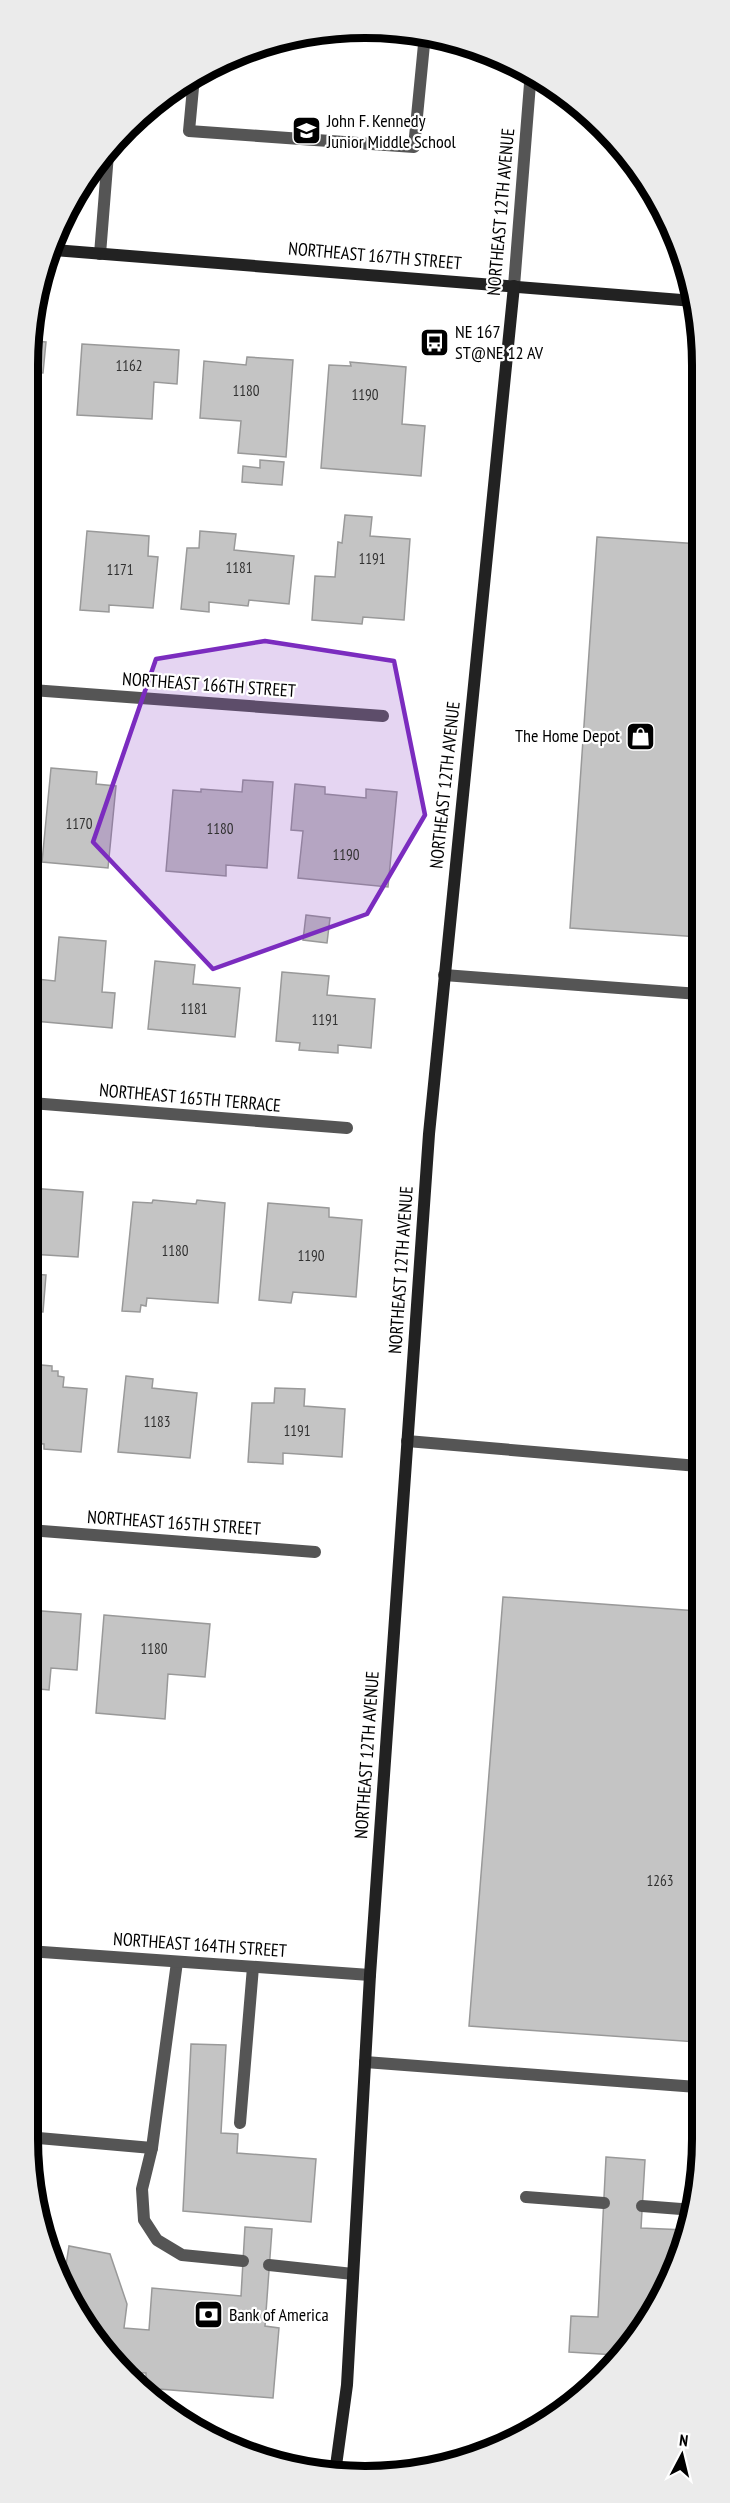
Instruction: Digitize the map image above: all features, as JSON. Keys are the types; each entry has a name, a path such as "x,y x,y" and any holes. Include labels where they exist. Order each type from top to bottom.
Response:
{"street":[{"path":"193,86 189,131 414,147 424,43"},
{"name":"NORTHEAST 12TH AVENUE","path":"335,2464 347,2385 370,1975 429,1134 514,286 530,82"},
{"path":"100,254 107,163"},
{"name":"NORTHEAST 167TH STREET","path":"58,250 686,300"},
{"name":"NORTHEAST 166TH STREET","path":"38,690 383,716"},
{"path":"444,975 692,993"},
{"name":"NORTHEAST 165TH TERRACE","path":"38,1104 347,1128"},
{"path":"407,1441 692,1465"},
{"name":"NORTHEAST 165TH STREET","path":"38,1531 315,1552"},
{"name":"NORTHEAST 164TH STREET","path":"38,1952 370,1975"},
{"path":"177,1962 152,2148 142,2188 144,2220 157,2240 182,2255 243,2261"},
{"path":"240,2123 253,1967"},
{"path":"365,2062 692,2087"},
{"path":"38,2138 152,2148"},
{"path":"526,2198 604,2203"},
{"path":"642,2206 684,2209"},
{"path":"269,2265 353,2274"}],"highlighted area":[{"path":"265,641 394,661 425,815 367,914 213,969 93,842 156,659"}],"building":[{"path":"38,341 46,342 43,373 38,372"},
{"path":"82,344 179,350 177,384 154,382 152,419 77,415"},
{"path":"247,357 293,360 286,457 238,453 241,421 200,418 204,361 246,365"},
{"path":"350,362 406,367 402,424 425,426 421,476 321,468 329,365 351,366"},
{"path":"260,460 284,462 282,485 242,482 243,466 260,468"},
{"path":"345,515 372,517 370,536 410,539 404,620 363,617 362,624 312,620 315,576 335,577 338,542 342,543"},
{"path":"87,531 149,536 148,556 158,557 153,608 109,605 109,612 80,610"},
{"path":"200,531 236,534 234,550 294,556 289,604 249,600 248,606 209,602 209,612 181,609 187,548 199,548"},
{"name":"The Home Depot","path":"597,537 692,543 692,937 570,928"},
{"path":"51,768 97,772 96,784 116,786 108,868 42,862"},
{"path":"243,780 273,782 267,868 226,865 226,876 166,871 173,790 201,792 201,789 242,792"},
{"path":"295,784 325,787 325,794 366,798 366,789 397,792 388,887 298,878 303,831 291,830"},
{"path":"306,915 330,918 327,943 303,940"},
{"path":"59,937 106,941 102,992 115,993 112,1028 38,1021 38,979 55,981"},
{"path":"155,961 195,965 193,984 240,988 235,1037 148,1029"},
{"path":"282,972 329,976 327,995 375,999 371,1048 338,1045 338,1053 299,1050 300,1043 276,1041"},
{"path":"38,1189 83,1192 78,1257 38,1254"},
{"path":"153,1200 196,1204 197,1200 225,1203 218,1303 147,1298 146,1306 141,1305 140,1312 122,1311 133,1202 152,1203"},
{"path":"268,1203 329,1208 329,1217 362,1220 356,1297 293,1292 291,1303 259,1300"},
{"path":"38,1274 46,1275 43,1312 38,1312"},
{"path":"38,1365 52,1366 52,1371 58,1371 58,1376 64,1377 63,1387 87,1389 81,1452 44,1449 44,1444 38,1444"},
{"path":"126,1376 153,1379 152,1388 197,1393 190,1458 118,1452"},
{"path":"275,1388 305,1389 304,1406 345,1409 342,1457 283,1453 283,1464 248,1462 252,1403 274,1403"},
{"path":"503,1597 692,1611 692,2042 469,2026"},
{"path":"38,1611 81,1614 77,1670 51,1668 49,1690 38,1689"},
{"path":"104,1615 210,1624 205,1677 168,1674 165,1719 96,1713"},
{"path":"191,2044 226,2045 221,2133 238,2134 237,2153 316,2159 311,2222 183,2211"},
{"path":"606,2157 645,2160 641,2228 679,2230 668,2263 649,2302 610,2355 569,2352 571,2316 598,2317"},
{"name":"Bank of America","path":"245,2227 272,2229 265,2326 279,2328 273,2398 155,2389 146,2381 146,2373 136,2372 119,2354 81,2302 65,2270 69,2246 110,2254 127,2304 124,2328 149,2330 152,2288 241,2296"}],"place":[{"name":"John F. Kennedy Junior Middle School","path":"306,131"},
{"name":"NE 167 ST@NE 12 AV","path":"434,342"},
{"name":"The Home Depot","path":"641,736"},
{"name":"Bank of America","path":"208,2315"}]}
